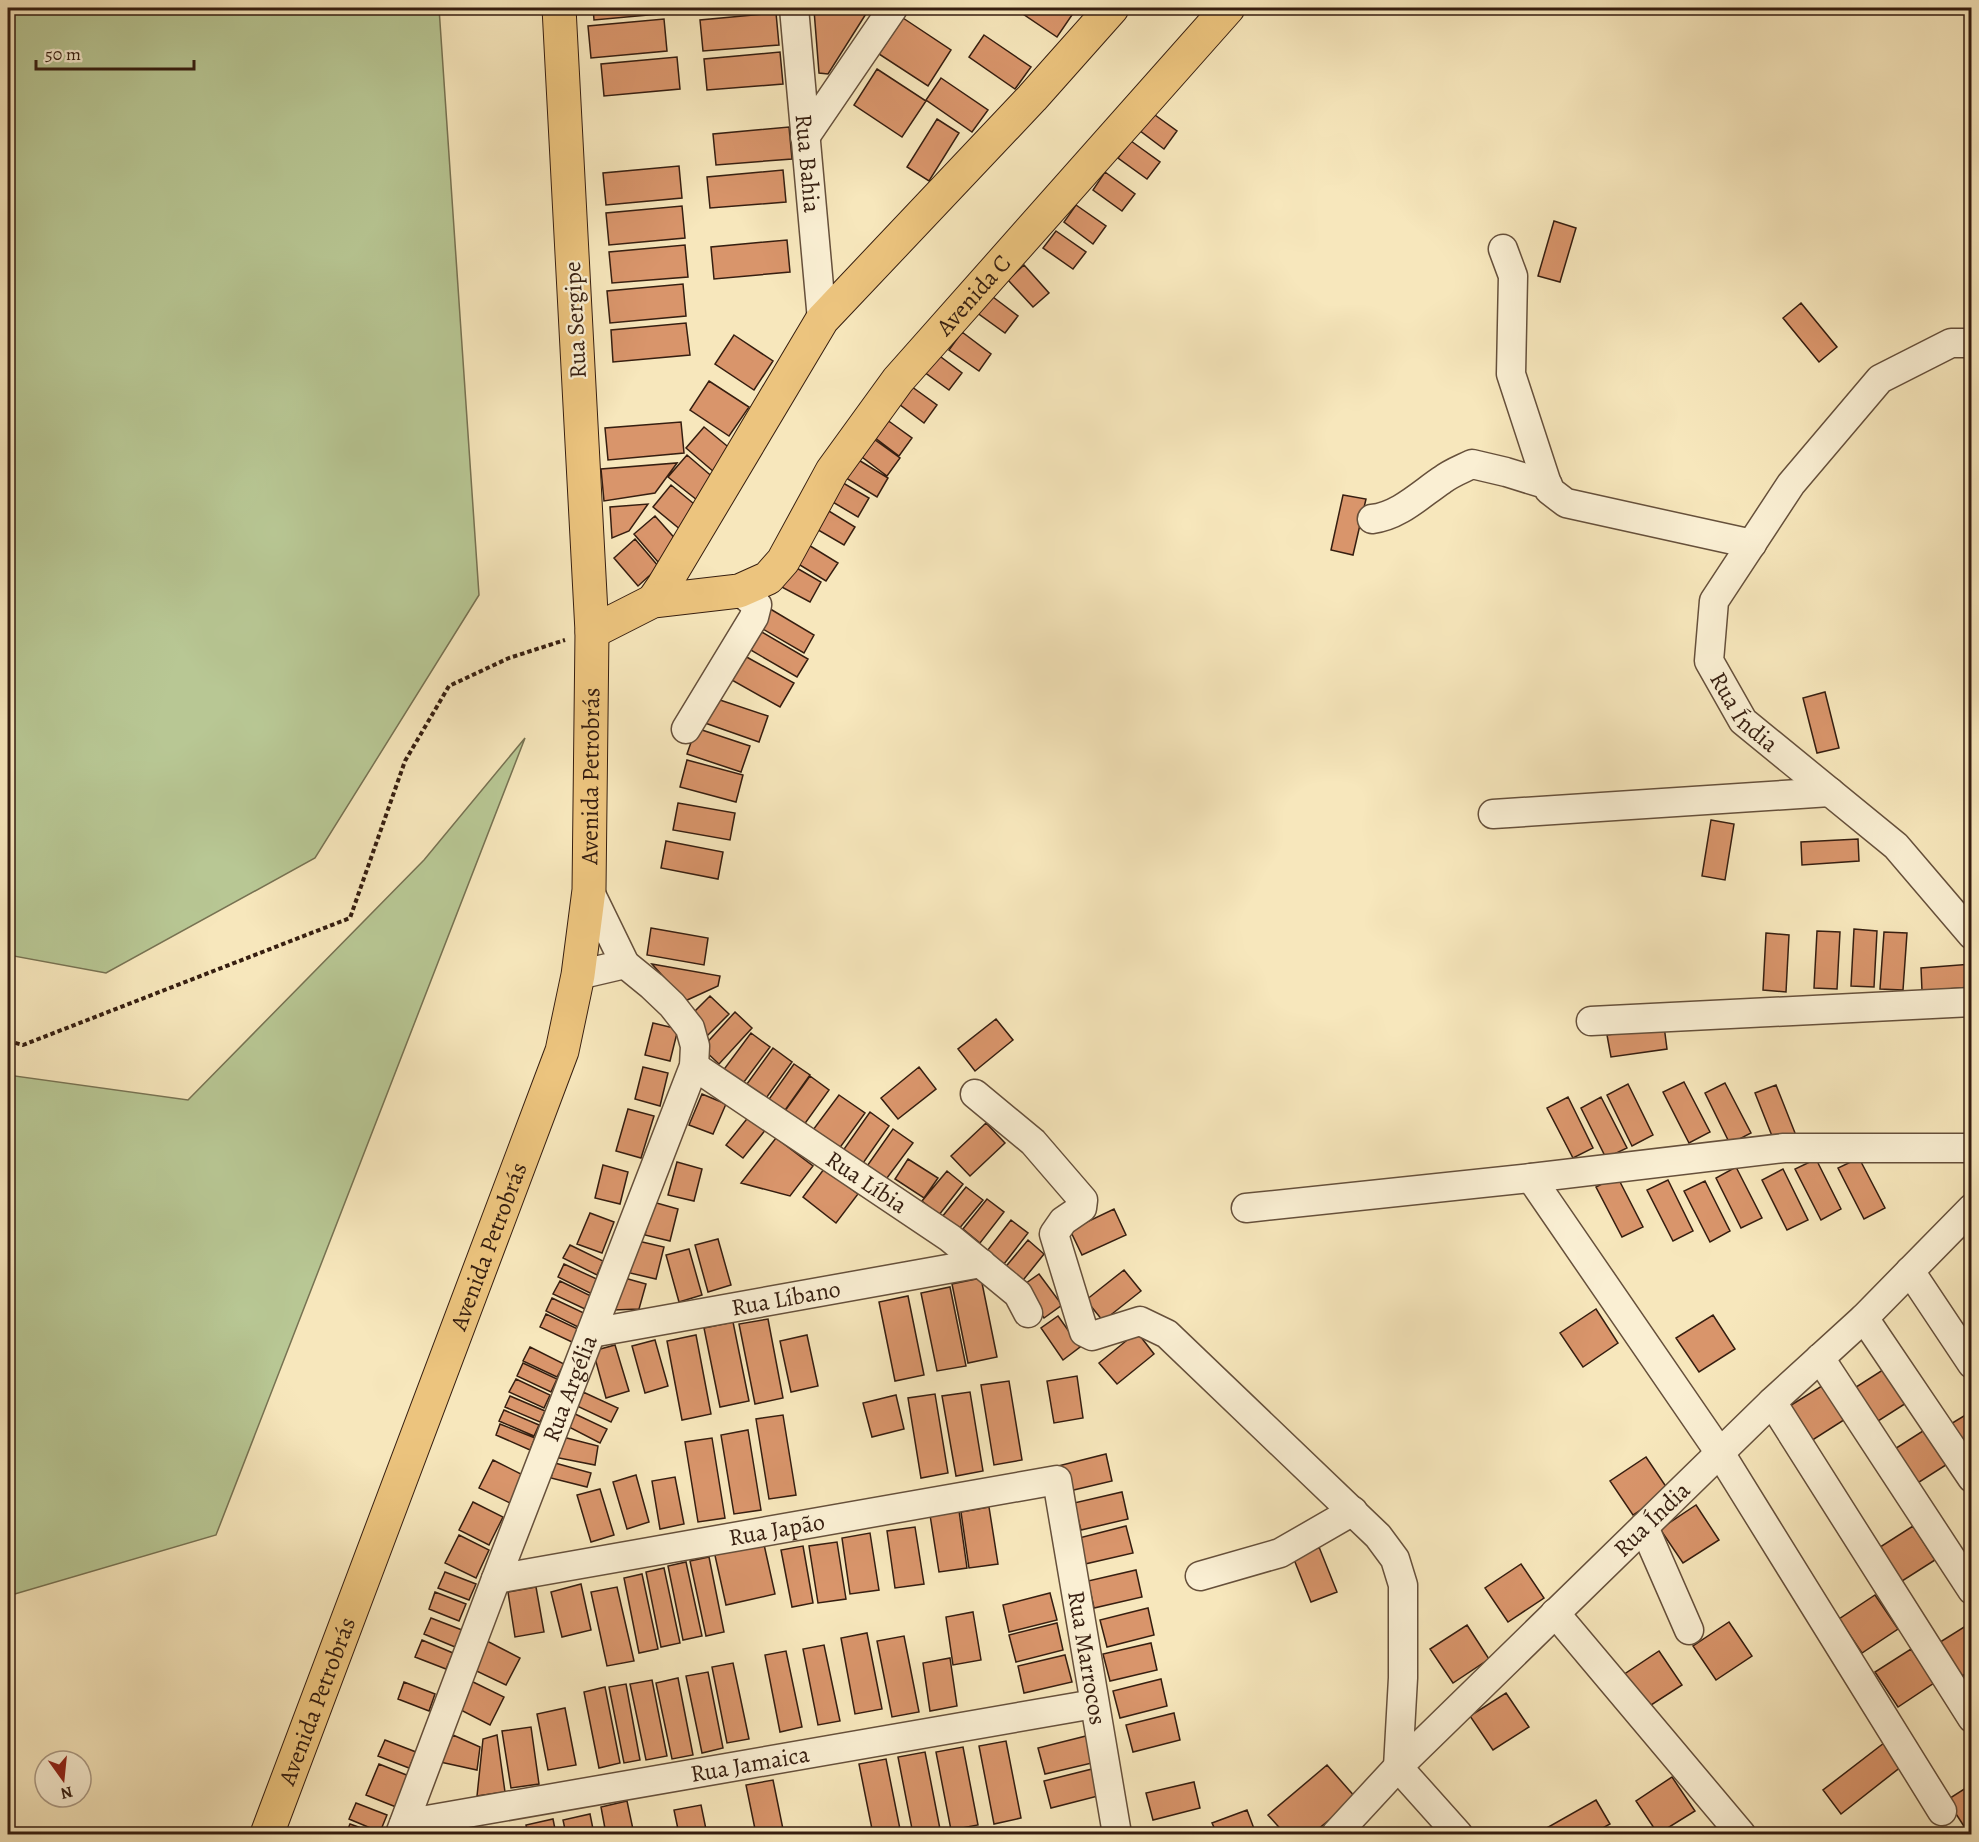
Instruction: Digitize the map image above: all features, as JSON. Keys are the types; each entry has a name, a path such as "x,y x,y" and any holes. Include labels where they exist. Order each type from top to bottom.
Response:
{"main road":[{"name":"Rua Sergipe","path":"559,8 592,632"},
{"name":"Avenida C","path":"653,601 822,320 1032,98 1112,8"},
{"name":"Avenida C","path":"592,632 653,601 739,591 768,578 783,561 832,471 898,380 1228,8"},
{"name":"Avenida Petrobrás","path":"267,1834 562,1051 578,975 589,890 592,632"}],"street":[{"name":"Rua Bahia","path":"794,8 822,320"},
{"path":"805,137 893,8"},
{"path":"1503,249 1513,276 1511,374 1549,490 1566,503 1752,544"},
{"name":"Rua Índia","path":"1971,343 1951,343 1880,379 1791,484 1714,601 1708,661 1743,721 1896,846 1971,935"},
{"path":"1372,519 1381,518 1417,500 1443,478 1472,464 1548,485"},
{"path":"686,729 754,617 757,604 739,591"},
{"path":"1493,814 1830,792"},
{"name":"Rua Argélia","path":"402,1829 694,1066 695,1047 690,1028 672,1005 625,964 589,890"},
{"path":"578,975 625,964"},
{"path":"1591,1021 1971,1002"},
{"name":"Rua Líbia","path":"694,1066 950,1238 1018,1294 1028,1313"},
{"path":"975,1094 1033,1142 1083,1200 1082,1208 1063,1221 1054,1234 1084,1332 1092,1336 1140,1321 1167,1334 1353,1511 1378,1536 1395,1559 1403,1585 1403,1678 1398,1767 1458,1834"},
{"path":"1246,1208 1784,1148 1971,1148"},
{"path":"1531,1178 1720,1453 1942,1811"},
{"name":"Rua Índia","path":"1336,1834 1398,1767 1772,1402 1864,1318 1971,1208"},
{"name":"Rua Líbano","path":"591,1334 981,1263"},
{"path":"1910,1271 1971,1364"},
{"path":"1864,1318 1971,1478"},
{"path":"1820,1358 1971,1590"},
{"path":"1772,1402 1971,1718"},
{"name":"Rua Japão","path":"496,1579 1057,1480"},
{"name":"Rua Marrocos","path":"1057,1480 1117,1834"},
{"path":"1200,1576 1280,1553 1353,1511"},
{"path":"1644,1527 1689,1630"},
{"path":"1555,1613 1741,1834"},
{"name":"Rua Jamaica","path":"402,1829 1094,1704"}],"path":[{"path":"8,1041 23,1045 350,918 405,761 449,686 508,658 592,632"}],"green space":[{"path":"8,8 439,8 479,595 315,858 106,973 8,955"},
{"path":"525,738 216,1535 8,1596 8,1075 188,1100 424,860"}],"building":[{"path":"593,8 670,8 670,13 594,20"},
{"path":"699,8 752,8 700,12"},
{"path":"1014,8 1062,8 1072,15 1057,37"},
{"path":"869,9 828,74 819,73 814,10"},
{"path":"776,13 779,45 703,51 700,20"},
{"path":"903,18 951,50 928,86 879,54"},
{"path":"664,19 667,51 591,58 588,26"},
{"path":"984,35 1031,67 1015,89 969,57"},
{"path":"780,52 783,84 707,90 704,59"},
{"path":"677,57 680,89 604,96 601,64"},
{"path":"877,69 926,101 902,137 854,105"},
{"path":"941,78 988,110 972,132 926,100"},
{"path":"1148,110 1177,131 1164,149 1135,127"},
{"path":"937,119 959,133 929,181 907,167"},
{"path":"789,127 792,159 716,165 713,134"},
{"path":"1131,141 1160,162 1147,179 1118,158"},
{"path":"679,166 682,198 606,205 603,173"},
{"path":"783,170 786,202 710,208 707,177"},
{"path":"1105,172 1135,194 1122,211 1093,190"},
{"path":"1076,205 1106,226 1093,244 1064,222"},
{"path":"682,206 685,238 609,245 606,213"},
{"path":"1554,221 1576,228 1560,282 1538,276"},
{"path":"1056,231 1086,252 1073,269 1043,248"},
{"path":"787,240 790,272 714,279 711,247"},
{"path":"685,245 688,277 612,283 609,252"},
{"path":"1024,265 1049,293 1033,307 1008,280"},
{"path":"683,284 686,316 610,323 607,291"},
{"path":"989,294 1018,316 1005,333 976,312"},
{"path":"1801,303 1837,347 1819,362 1783,318"},
{"path":"686,323 690,355 613,362 611,330"},
{"path":"962,332 991,354 979,371 949,350"},
{"path":"734,335 773,361 754,390 715,364"},
{"path":"933,351 962,373 949,390 920,369"},
{"path":"709,381 749,407 729,436 690,410"},
{"path":"908,384 937,405 924,423 895,401"},
{"path":"883,417 912,438 899,456 870,434"},
{"path":"681,422 684,453 608,460 605,428"},
{"path":"704,427 732,450 714,472 686,448"},
{"path":"871,437 900,458 887,476 858,454"},
{"path":"687,455 715,479 697,500 668,477"},
{"path":"857,459 888,478 877,497 846,478"},
{"path":"677,463 655,493 604,501 601,469"},
{"path":"838,480 869,498 858,517 826,498"},
{"path":"671,485 699,508 681,530 653,507"},
{"path":"1343,495 1366,499 1353,555 1331,550"},
{"path":"648,504 629,531 612,538 610,507"},
{"path":"824,508 855,527 844,545 813,527"},
{"path":"655,516 679,543 658,562 634,534"},
{"path":"635,539 659,567 638,586 614,558"},
{"path":"807,544 838,563 826,581 795,562"},
{"path":"788,563 821,582 810,602 776,584"},
{"path":"767,607 814,635 804,653 756,625"},
{"path":"760,631 808,659 797,677 749,649"},
{"path":"743,655 794,683 780,707 730,679"},
{"path":"1825,692 1839,748 1817,753 1803,698"},
{"path":"714,698 768,716 759,742 705,723"},
{"path":"696,728 750,746 741,772 687,754"},
{"path":"687,760 743,775 736,802 680,787"},
{"path":"678,803 735,813 730,840 673,830"},
{"path":"1711,820 1734,824 1725,880 1702,876"},
{"path":"1858,839 1859,861 1802,865 1801,842"},
{"path":"666,841 723,852 718,879 661,868"},
{"path":"651,928 708,938 704,965 647,955"},
{"path":"1854,929 1877,931 1874,987 1851,986"},
{"path":"1817,931 1840,932 1837,989 1814,988"},
{"path":"1884,932 1907,933 1903,990 1880,989"},
{"path":"1766,933 1789,935 1786,992 1763,990"},
{"path":"652,964 720,976 718,986 685,1001"},
{"path":"1972,964 1972,987 1922,991 1921,968"},
{"path":"710,996 729,1014 705,1038 687,1019"},
{"path":"735,1012 752,1028 719,1064 702,1048"},
{"path":"996,1019 1013,1040 975,1071 958,1049"},
{"path":"653,1023 678,1029 670,1061 645,1055"},
{"path":"1664,1026 1667,1049 1611,1057 1607,1035"},
{"path":"751,1033 770,1047 741,1086 722,1072"},
{"path":"773,1048 792,1062 764,1101 744,1088"},
{"path":"794,1064 810,1075 783,1113 767,1102"},
{"path":"643,1067 668,1073 660,1106 635,1099"},
{"path":"919,1067 936,1089 898,1119 881,1098"},
{"path":"810,1076 829,1090 801,1129 782,1115"},
{"path":"1684,1082 1710,1132 1689,1143 1663,1092"},
{"path":"1725,1083 1751,1133 1730,1144 1705,1093"},
{"path":"1628,1084 1653,1135 1632,1146 1607,1095"},
{"path":"1776,1085 1797,1138 1776,1146 1755,1093"},
{"path":"702,1094 726,1104 713,1134 689,1125"},
{"path":"839,1095 865,1113 836,1153 810,1134"},
{"path":"1568,1097 1593,1148 1573,1158 1547,1108"},
{"path":"1601,1097 1627,1148 1606,1158 1581,1108"},
{"path":"628,1109 654,1116 641,1158 616,1151"},
{"path":"870,1112 889,1126 861,1166 842,1152"},
{"path":"750,1115 767,1128 743,1158 726,1145"},
{"path":"986,1123 1005,1143 970,1176 951,1156"},
{"path":"893,1129 913,1143 884,1182 865,1169"},
{"path":"776,1138 813,1166 790,1196 741,1183"},
{"path":"1859,1158 1885,1208 1864,1219 1838,1168"},
{"path":"908,1159 938,1178 924,1198 895,1179"},
{"path":"1816,1159 1841,1209 1821,1220 1795,1169"},
{"path":"677,1162 702,1169 694,1201 668,1195"},
{"path":"603,1165 628,1172 620,1204 595,1198"},
{"path":"1736,1167 1762,1218 1741,1228 1716,1178"},
{"path":"824,1169 858,1194 836,1223 803,1197"},
{"path":"1783,1169 1808,1220 1787,1230 1762,1180"},
{"path":"947,1171 963,1184 939,1215 922,1201"},
{"path":"1617,1176 1643,1227 1622,1237 1596,1187"},
{"path":"1668,1180 1693,1231 1673,1241 1647,1190"},
{"path":"1705,1181 1730,1231 1710,1242 1684,1191"},
{"path":"966,1187 983,1200 958,1230 942,1217"},
{"path":"987,1199 1004,1212 980,1243 963,1229"},
{"path":"653,1202 678,1209 670,1241 645,1235"},
{"path":"1114,1209 1126,1235 1082,1255 1070,1230"},
{"path":"590,1213 614,1222 602,1253 577,1244"},
{"path":"1011,1220 1028,1233 1004,1264 987,1251"},
{"path":"718,1239 731,1285 708,1292 695,1245"},
{"path":"1028,1240 1044,1254 1020,1284 1003,1270"},
{"path":"638,1241 664,1247 656,1279 630,1273"},
{"path":"570,1245 603,1261 597,1275 563,1258"},
{"path":"689,1249 702,1295 679,1302 666,1255"},
{"path":"564,1264 599,1280 592,1294 558,1277"},
{"path":"1124,1270 1141,1291 1103,1321 1086,1300"},
{"path":"1039,1274 1062,1305 1044,1318 1022,1286"},
{"path":"621,1277 646,1284 639,1309 613,1310"},
{"path":"981,1278 997,1357 968,1363 952,1284"},
{"path":"560,1281 593,1297 587,1310 553,1294"},
{"path":"950,1287 966,1366 937,1371 921,1293"},
{"path":"908,1296 924,1375 895,1381 879,1302"},
{"path":"552,1298 586,1314 580,1328 546,1311"},
{"path":"1596,1309 1618,1343 1583,1367 1560,1333"},
{"path":"546,1314 580,1330 574,1343 540,1327"},
{"path":"1713,1315 1735,1349 1699,1372 1676,1338"},
{"path":"1058,1316 1080,1347 1063,1360 1041,1328"},
{"path":"768,1319 783,1398 755,1404 739,1324"},
{"path":"733,1322 749,1401 720,1407 704,1328"},
{"path":"1137,1332 1154,1354 1117,1384 1099,1363"},
{"path":"696,1335 711,1414 682,1420 667,1341"},
{"path":"807,1335 818,1386 791,1392 780,1341"},
{"path":"655,1340 668,1386 645,1393 632,1346"},
{"path":"615,1345 629,1391 606,1398 593,1351"},
{"path":"530,1347 564,1364 557,1377 523,1361"},
{"path":"523,1363 557,1379 551,1392 517,1376"},
{"path":"1889,1366 1911,1400 1875,1423 1853,1389"},
{"path":"1077,1376 1083,1418 1054,1423 1047,1381"},
{"path":"516,1379 550,1395 544,1408 509,1392"},
{"path":"1009,1381 1022,1460 994,1465 981,1385"},
{"path":"1825,1384 1847,1418 1811,1441 1788,1407"},
{"path":"583,1392 618,1408 611,1422 577,1406"},
{"path":"970,1392 983,1471 956,1476 942,1396"},
{"path":"935,1394 948,1473 921,1478 908,1398"},
{"path":"896,1395 904,1429 872,1437 863,1403"},
{"path":"510,1396 545,1411 540,1422 505,1407"},
{"path":"504,1410 539,1425 534,1436 499,1421"},
{"path":"1972,1411 1972,1459 1949,1425"},
{"path":"573,1413 607,1429 600,1443 567,1426"},
{"path":"783,1415 796,1495 769,1499 756,1419"},
{"path":"500,1424 535,1438 530,1450 496,1435"},
{"path":"1926,1429 1949,1463 1913,1486 1890,1452"},
{"path":"748,1430 761,1510 734,1514 721,1435"},
{"path":"563,1437 598,1446 595,1465 554,1457"},
{"path":"712,1438 725,1518 698,1522 685,1442"},
{"path":"1106,1454 1112,1481 1065,1492 1058,1466"},
{"path":"1646,1457 1669,1491 1633,1515 1610,1481"},
{"path":"493,1460 523,1475 510,1503 479,1488"},
{"path":"555,1463 591,1473 587,1487 551,1478"},
{"path":"636,1475 649,1522 627,1529 613,1482"},
{"path":"675,1477 684,1524 660,1529 652,1481"},
{"path":"600,1489 614,1535 591,1542 577,1495"},
{"path":"1122,1492 1128,1519 1081,1530 1074,1503"},
{"path":"473,1502 503,1517 489,1545 459,1530"},
{"path":"1696,1505 1719,1540 1683,1563 1660,1529"},
{"path":"989,1507 998,1564 969,1568 961,1512"},
{"path":"959,1511 967,1568 939,1572 930,1515"},
{"path":"1126,1526 1133,1553 1085,1564 1079,1538"},
{"path":"1913,1526 1935,1560 1899,1583 1877,1549"},
{"path":"915,1527 924,1584 895,1588 887,1531"},
{"path":"870,1533 879,1590 850,1594 842,1538"},
{"path":"459,1535 489,1550 476,1578 445,1563"},
{"path":"763,1540 775,1594 726,1605 714,1551"},
{"path":"837,1542 846,1599 818,1603 809,1546"},
{"path":"803,1546 813,1603 792,1607 781,1550"},
{"path":"1319,1547 1337,1592 1311,1602 1293,1557"},
{"path":"709,1557 724,1632 706,1636 690,1561"},
{"path":"686,1562 702,1636 683,1640 668,1566"},
{"path":"1521,1564 1544,1598 1508,1622 1485,1588"},
{"path":"664,1568 680,1643 661,1647 646,1572"},
{"path":"1136,1570 1142,1597 1094,1608 1088,1581"},
{"path":"445,1572 476,1584 469,1600 438,1588"},
{"path":"642,1574 658,1649 639,1653 624,1578"},
{"path":"581,1584 591,1630 562,1637 551,1592"},
{"path":"536,1587 544,1632 515,1637 508,1592"},
{"path":"617,1587 634,1661 607,1666 591,1592"},
{"path":"435,1592 466,1604 459,1621 429,1609"},
{"path":"1050,1593 1057,1620 1009,1632 1003,1605"},
{"path":"1875,1595 1898,1629 1862,1653 1839,1619"},
{"path":"1148,1608 1154,1635 1107,1647 1100,1620"},
{"path":"973,1612 981,1660 953,1665 946,1617"},
{"path":"431,1618 462,1630 455,1647 424,1634"},
{"path":"1729,1622 1752,1656 1716,1680 1693,1646"},
{"path":"1972,1622 1972,1670 1959,1678 1937,1644"},
{"path":"1057,1623 1063,1650 1016,1662 1009,1635"},
{"path":"1467,1625 1489,1659 1453,1683 1430,1649"},
{"path":"867,1633 882,1709 855,1714 841,1638"},
{"path":"904,1636 919,1712 892,1717 877,1641"},
{"path":"483,1639 520,1658 506,1685 468,1667"},
{"path":"422,1640 453,1653 446,1669 415,1657"},
{"path":"1151,1643 1157,1670 1110,1681 1103,1654"},
{"path":"824,1645 840,1721 818,1725 803,1649"},
{"path":"1911,1649 1934,1683 1898,1707 1875,1672"},
{"path":"786,1651 802,1727 780,1732 765,1655"},
{"path":"1659,1651 1682,1685 1645,1709 1623,1675"},
{"path":"1065,1655 1072,1682 1024,1693 1018,1666"},
{"path":"950,1658 957,1706 930,1711 923,1663"},
{"path":"733,1663 749,1739 727,1743 712,1667"},
{"path":"708,1672 723,1748 702,1753 686,1676"},
{"path":"678,1678 693,1755 672,1759 656,1683"},
{"path":"467,1679 504,1697 490,1725 453,1706"},
{"path":"1161,1679 1167,1706 1120,1718 1113,1691"},
{"path":"652,1680 667,1756 646,1760 630,1684"},
{"path":"404,1682 435,1694 429,1711 398,1699"},
{"path":"626,1684 640,1760 624,1763 609,1687"},
{"path":"605,1687 620,1763 599,1768 584,1692"},
{"path":"1506,1693 1529,1727 1493,1750 1470,1716"},
{"path":"565,1708 576,1765 548,1770 537,1714"},
{"path":"1174,1713 1180,1740 1133,1752 1126,1725"},
{"path":"531,1727 539,1784 511,1788 502,1731"},
{"path":"453,1735 480,1747 477,1770 440,1762"},
{"path":"497,1735 505,1792 477,1796 483,1739"},
{"path":"1086,1736 1092,1763 1045,1774 1038,1748"},
{"path":"385,1740 416,1752 409,1768 378,1756"},
{"path":"1006,1741 1021,1818 994,1824 979,1746"},
{"path":"1884,1743 1902,1766 1841,1814 1823,1790"},
{"path":"963,1747 978,1825 951,1830 936,1752"},
{"path":"925,1752 940,1829 913,1834 898,1757"},
{"path":"886,1759 901,1834 873,1834 859,1764"},
{"path":"379,1764 409,1776 396,1807 366,1795"},
{"path":"1327,1765 1356,1798 1312,1834 1285,1834 1268,1815"},
{"path":"1092,1769 1098,1796 1051,1808 1044,1781"},
{"path":"1672,1777 1695,1811 1658,1834 1636,1801"},
{"path":"773,1780 784,1834 756,1834 746,1785"},
{"path":"1194,1782 1200,1808 1153,1820 1146,1793"},
{"path":"1972,1784 1972,1833 1969,1834 1947,1800"},
{"path":"1596,1800 1610,1824 1592,1834 1536,1834"},
{"path":"627,1801 634,1834 606,1834 601,1807"},
{"path":"356,1803 387,1815 380,1832 349,1819"},
{"path":"701,1805 707,1834 679,1834 674,1810"},
{"path":"1247,1810 1256,1834 1217,1834 1212,1823"},
{"path":"590,1814 594,1834 566,1834 563,1820"},
{"path":"553,1819 556,1834 528,1834 526,1825"},
{"path":"350,1824 378,1834 346,1834"},
{"path":"1438,1824 1445,1834 1423,1834"},
{"path":"1098,1828 1099,1834 1070,1834"},
{"path":"483,1829 485,1834 457,1834"}]}
